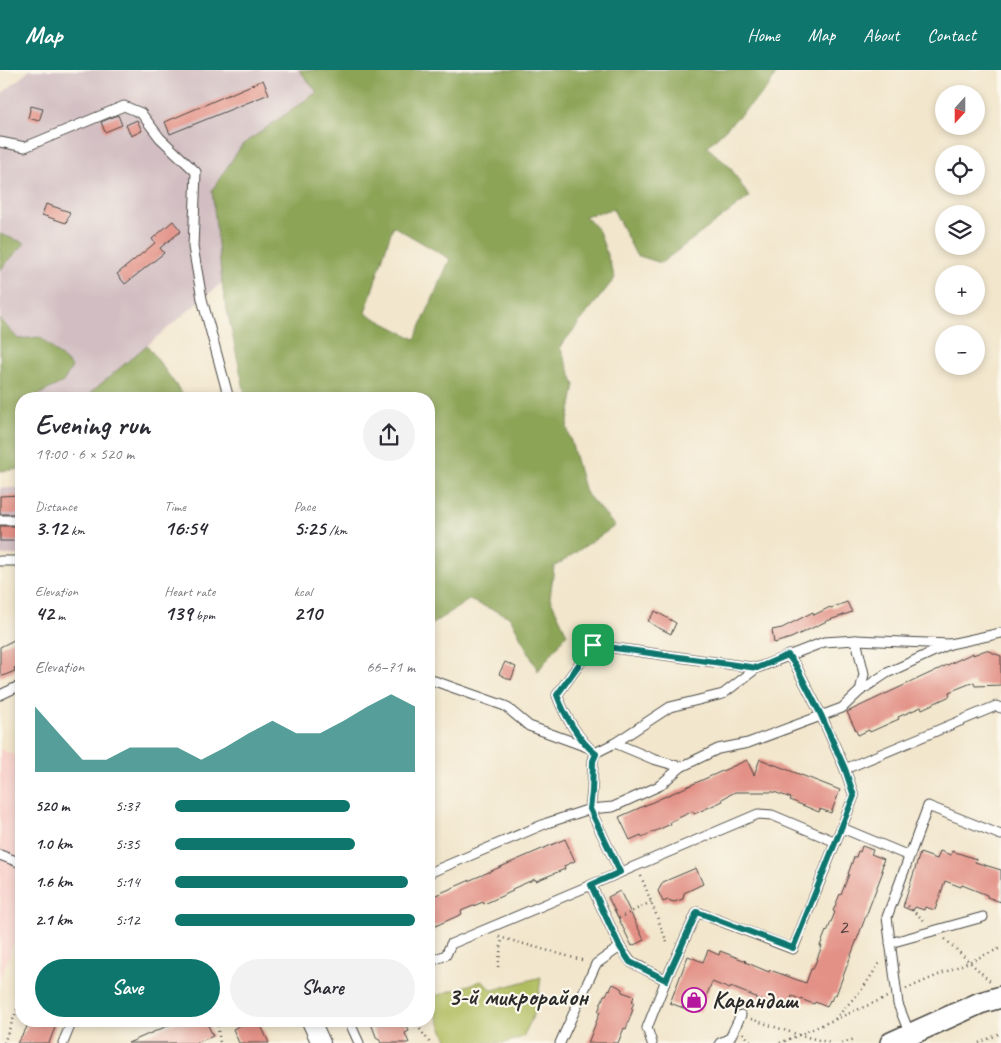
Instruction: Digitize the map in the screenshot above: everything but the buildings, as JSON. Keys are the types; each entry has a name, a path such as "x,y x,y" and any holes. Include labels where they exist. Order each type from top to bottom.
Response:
{"street":[{"path":"900,1039 980,1003 1001,997"},
{"path":"314,1027 321,1043"}],"lane":[{"path":"0,142 25,147 124,106 141,113 160,138 196,172 193,247 202,299 227,392"},
{"path":"0,520 15,520"},
{"path":"0,562 15,561"},
{"path":"435,871 547,823 590,809 613,807 659,786 681,767 718,749 748,743 842,708 860,691 887,673 950,644 1001,633"},
{"path":"620,872 590,809 593,761 596,754 670,707 723,694 757,668 824,642 856,640 950,644"},
{"path":"856,640 864,674 860,691"},
{"path":"587,747 562,709 557,695 593,645 757,668"},
{"path":"652,1043 647,1028 666,980 697,912 793,948 854,796 845,769 821,715 796,666 788,655"},
{"path":"435,681 505,706 529,726 587,747 596,754"},
{"path":"0,695 15,688"},
{"path":"845,769 996,706 1001,708"},
{"path":"615,743 653,759 681,767"},
{"path":"900,1039 898,1004 887,917 928,806 1001,834"},
{"path":"435,960 446,955 451,944 758,814 772,815 836,842"},
{"path":"842,828 910,856"},
{"path":"0,855 15,861"},
{"path":"591,885 620,947 630,962 666,980"},
{"path":"890,943 983,917"},
{"path":"560,1043 596,964 620,947"},
{"path":"720,1043 730,1038 741,1016"},
{"path":"63,1043 70,1027"},
{"path":"352,1027 359,1043"}],"path":[{"path":"636,866 675,961"},
{"path":"609,923 651,902"},
{"path":"498,967 504,922"},
{"path":"480,932 596,964"},
{"path":"834,1020 863,988 880,964 890,943"},
{"path":"4,1043 15,1015"},
{"path":"741,1016 799,1035 831,1043"},
{"path":"218,1027 220,1043"},
{"path":"418,1027 430,1043"},
{"path":"979,1043 1001,1034"},
{"path":"842,1043 855,1039"}],"shaded area":[{"path":"30,70 299,70 372,157 91,392 22,392 0,365 0,95"},
{"path":"0,488 15,488 15,555 0,555"},
{"path":"0,749 15,755 15,940 0,979"}],"green space":[{"path":"299,70 778,70 768,88 707,147 730,167 749,197 661,263 636,255 613,209 585,216 599,231 615,278 560,347 575,385 567,427 585,492 615,526 554,567 550,598 567,634 538,671 510,617 469,600 435,622 435,392 245,392 223,291 212,190 242,145 317,92","holes":["393,226 450,259 415,339 365,313"]},
{"path":"0,234 25,243 0,270"},
{"path":"0,319 18,339 40,337 72,367 63,382 44,392 15,392 15,470 0,471"},
{"path":"147,345 181,392 91,392"},
{"path":"541,977 537,1008 523,1037 505,1043 448,1042 435,1012 435,996 481,981 493,990"}],"place":[{"name":"Карандаш","path":"694,1000"}],"district":[{"name":"3-й микрорайон","path":"518,997"}],"route":[{"path":"593,645 757,668 788,655 796,666 821,715 845,769 854,796 793,948 697,912 666,980 630,962 620,947 591,885 620,872 590,809 593,761 596,754 587,747 562,709 557,695 593,645"}]}
